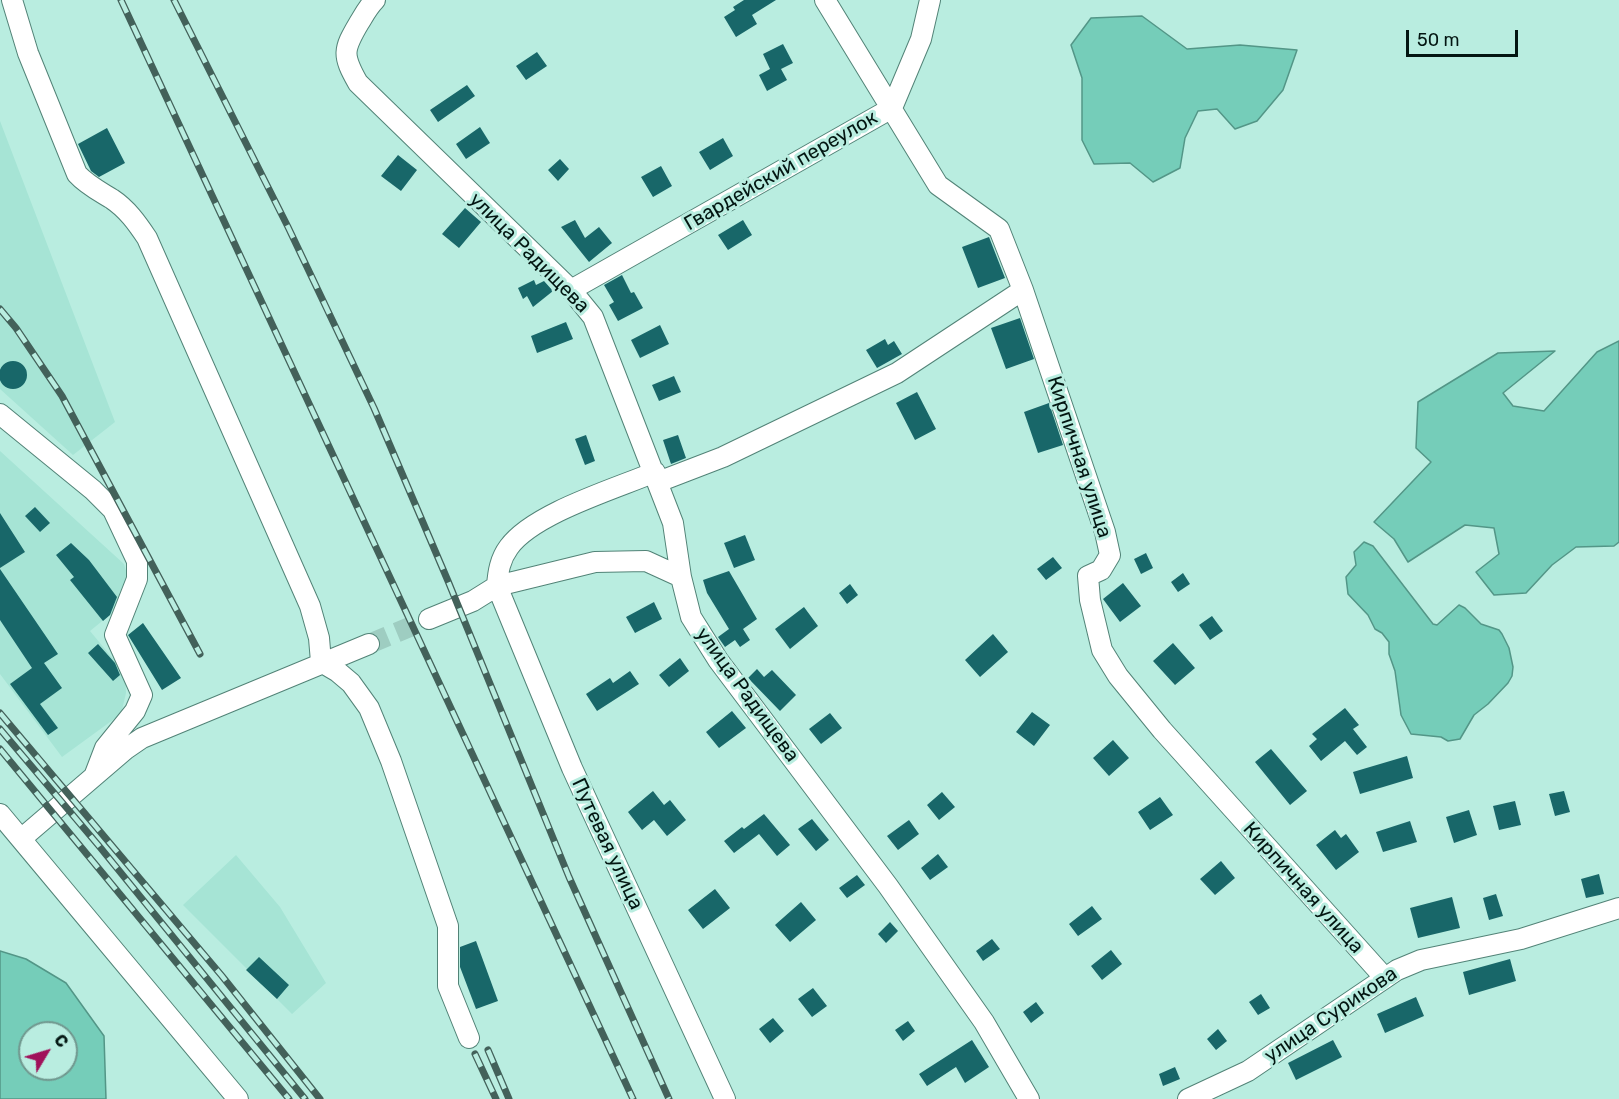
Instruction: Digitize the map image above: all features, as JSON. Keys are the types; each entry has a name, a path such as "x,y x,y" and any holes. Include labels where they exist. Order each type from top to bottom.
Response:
{"street":[{"path":"12,0 27,53 77,174 86,184 114,200 134,218 147,238 310,606 319,638 321,662"},
{"name":"улица Радищева","path":"375,0 369,6 347,44 348,65 358,83 571,290 593,317 674,523 681,577 692,617 718,660 888,886 984,1022 1029,1099"},
{"name":"Кирпичная улица","path":"825,0 938,184 999,229 1023,290 1105,532 1110,555 1101,570 1088,576 1090,600 1102,650 1118,676 1162,730 1384,977"},
{"name":"Гвардейский переулок","path":"571,290 892,108 921,39 930,0"},
{"path":"497,586 499,567 509,548 527,528 553,514 656,477 723,457 897,373 1023,290"},
{"path":"0,414 93,490 113,510 137,561 137,579 115,635 142,695 135,711 105,748 95,774"},
{"path":"429,619 472,601 497,586 595,562 646,561 681,577"},
{"name":"Путевая улица","path":"497,586 572,768 725,1099"},
{"path":"21,839 95,774 142,738 369,644"},
{"path":"321,662 351,683 369,708 391,761 448,926 448,986 469,1038"},
{"path":"0,814 238,1099"},
{"name":"улица Сурикова","path":"1188,1099 1248,1071 1384,977 1421,960 1521,939 1619,908"}],"shaded area":[{"path":"1142,16 1187,49 1240,45 1297,50 1283,90 1257,121 1235,129 1217,109 1198,111 1185,138 1180,168 1153,182 1130,163 1094,164 1082,140 1082,78 1071,45 1091,18"},
{"path":"0,121 115,422 73,455 0,389"},
{"path":"1619,341 1619,542 1614,546 1576,547 1552,565 1526,593 1494,595 1476,572 1499,554 1494,528 1465,525 1408,562 1394,539 1374,522 1431,462 1416,448 1418,402 1498,353 1555,351 1503,393 1513,406 1544,411 1597,352"},
{"path":"0,451 124,564 127,574 123,604 90,631 125,673 126,693 121,714 62,757 0,674"},
{"path":"1364,542 1373,546 1433,624 1437,625 1459,605 1481,624 1499,630 1509,648 1513,667 1512,676 1488,704 1474,715 1460,739 1448,741 1441,737 1411,734 1401,715 1395,671 1389,654 1389,642 1382,633 1375,629 1368,615 1348,594 1346,577 1356,565 1354,552"},
{"path":"236,855 280,907 326,983 292,1014 183,905"},
{"path":"0,951 26,959 66,983 104,1036 106,1099 0,1099"}],"building":[{"path":"744,0 776,0 752,15 757,24 736,37 724,17"},
{"path":"783,44 793,63 781,69 787,80 767,91 759,75 770,69 763,54"},
{"path":"537,52 547,66 526,80 516,66"},
{"path":"467,85 475,96 438,122 430,110"},
{"path":"480,127 490,143 466,159 456,144"},
{"path":"107,128 125,163 99,177 91,171 78,144"},
{"path":"723,138 733,156 710,170 699,152"},
{"path":"398,155 417,170 401,191 381,176"},
{"path":"560,159 569,169 558,181 548,170"},
{"path":"661,166 672,186 653,197 641,177"},
{"path":"465,208 481,222 459,248 442,234"},
{"path":"575,220 585,238 599,227 612,243 589,262 561,227"},
{"path":"743,220 752,235 728,250 718,235"},
{"path":"989,237 1005,278 978,288 962,247"},
{"path":"622,275 631,293 634,292 643,308 618,321 609,305 614,302 604,285"},
{"path":"534,280 536,285 544,281 553,291 533,307 527,296 523,299 518,288"},
{"path":"1020,318 1034,359 1006,369 991,328"},
{"path":"566,322 573,339 537,353 531,336"},
{"path":"660,325 669,344 640,358 631,340"},
{"path":"885,339 888,345 894,341 902,354 877,368 866,350"},
{"path":"13,361 23,365 27,375 23,385 13,389 3,385 -1,375 3,365"},
{"path":"674,376 681,392 659,401 652,385"},
{"path":"917,392 936,429 915,440 896,403"},
{"path":"1049,403 1063,445 1038,453 1024,412"},
{"path":"586,435 595,461 585,465 575,439"},
{"path":"678,435 686,458 671,464 663,440"},
{"path":"35,507 50,523 40,532 25,516"},
{"path":"0,513 25,552 0,568"},
{"path":"745,535 755,560 734,568 724,543"},
{"path":"71,543 89,560 117,597 110,615 103,621 70,580 74,577 56,555"},
{"path":"1146,553 1153,568 1141,574 1134,559"},
{"path":"1053,557 1062,568 1046,580 1037,569"},
{"path":"0,569 58,654 44,663 62,688 40,704 58,728 48,735 10,684 32,668 0,620"},
{"path":"729,571 757,619 743,629 750,640 740,647 735,640 725,647 718,637 729,629 707,593 703,580"},
{"path":"1183,573 1190,584 1178,592 1171,582"},
{"path":"1123,583 1141,606 1120,622 1103,599"},
{"path":"850,584 858,595 847,604 839,593"},
{"path":"654,602 662,619 635,633 626,617"},
{"path":"804,607 818,626 790,649 775,629"},
{"path":"1212,616 1223,631 1210,640 1199,625"},
{"path":"143,623 181,678 162,690 128,635"},
{"path":"993,634 1008,652 980,677 965,660"},
{"path":"1173,643 1195,668 1175,685 1153,661"},
{"path":"98,644 115,663 120,675 113,681 88,653"},
{"path":"680,658 689,671 669,687 659,675"},
{"path":"757,669 764,677 772,670 796,695 780,711 748,678"},
{"path":"630,671 639,684 597,711 586,694 610,678 613,683"},
{"path":"1345,708 1359,725 1353,729 1367,747 1357,755 1345,741 1321,761 1309,746 1317,739 1312,734"},
{"path":"732,711 746,728 719,748 706,732"},
{"path":"1032,712 1050,725 1034,746 1016,732"},
{"path":"830,713 842,728 821,744 809,729"},
{"path":"1113,740 1129,758 1109,776 1093,758"},
{"path":"1271,749 1307,791 1290,805 1255,762"},
{"path":"1407,756 1413,778 1360,794 1353,772"},
{"path":"653,791 664,805 670,800 686,820 667,836 654,820 642,830 628,812"},
{"path":"1564,791 1570,812 1555,816 1549,794"},
{"path":"942,792 955,807 939,820 927,805"},
{"path":"1160,797 1173,815 1150,830 1138,812"},
{"path":"1515,801 1521,825 1499,830 1493,806"},
{"path":"1469,810 1477,835 1454,843 1446,817"},
{"path":"764,814 790,845 777,856 759,834 734,853 724,841"},
{"path":"812,819 829,840 816,851 798,829"},
{"path":"909,820 919,834 898,850 887,836"},
{"path":"1410,821 1417,842 1383,852 1376,832"},
{"path":"1335,830 1341,838 1346,834 1359,852 1336,870 1316,845"},
{"path":"938,854 948,867 930,880 921,868"},
{"path":"1221,861 1235,878 1215,895 1200,879"},
{"path":"1599,874 1604,894 1586,898 1581,879"},
{"path":"857,875 865,885 847,898 839,888"},
{"path":"715,889 730,908 703,929 688,910"},
{"path":"1496,894 1503,916 1489,920 1483,898"},
{"path":"1452,897 1460,928 1418,938 1410,908"},
{"path":"801,902 816,920 790,942 775,925"},
{"path":"1092,906 1102,919 1078,936 1069,924"},
{"path":"890,922 898,931 886,943 878,934"},
{"path":"992,939 1000,949 983,961 976,951"},
{"path":"476,941 498,1001 476,1009 460,967 460,947"},
{"path":"1111,950 1122,964 1102,980 1091,966"},
{"path":"259,957 289,985 277,999 246,970"},
{"path":"1510,959 1516,981 1469,995 1463,972"},
{"path":"813,988 827,1006 812,1017 798,999"},
{"path":"1261,994 1270,1008 1258,1015 1249,1002"},
{"path":"1416,997 1424,1016 1385,1033 1377,1014"},
{"path":"1036,1002 1044,1013 1031,1023 1023,1012"},
{"path":"773,1018 784,1031 770,1043 759,1029"},
{"path":"908,1021 915,1031 903,1041 895,1030"},
{"path":"1218,1029 1227,1041 1216,1050 1207,1039"},
{"path":"972,1040 989,1067 965,1083 956,1067 927,1086 919,1074"},
{"path":"1333,1040 1342,1057 1296,1080 1288,1063"},
{"path":"1175,1067 1180,1079 1163,1086 1159,1074"}],"tunnel":[{"path":"369,644 429,619"}],"railway":[{"path":"121,0 633,1099"},
{"path":"174,0 288,227 374,408 448,581 569,877 669,1099"},
{"path":"0,309 16,328 62,396 200,654"},
{"path":"0,713 222,976 320,1099"},
{"path":"0,729 99,846 305,1099"},
{"path":"0,749 289,1099"},
{"path":"488,1050 509,1099"},
{"path":"475,1054 496,1099"}]}
